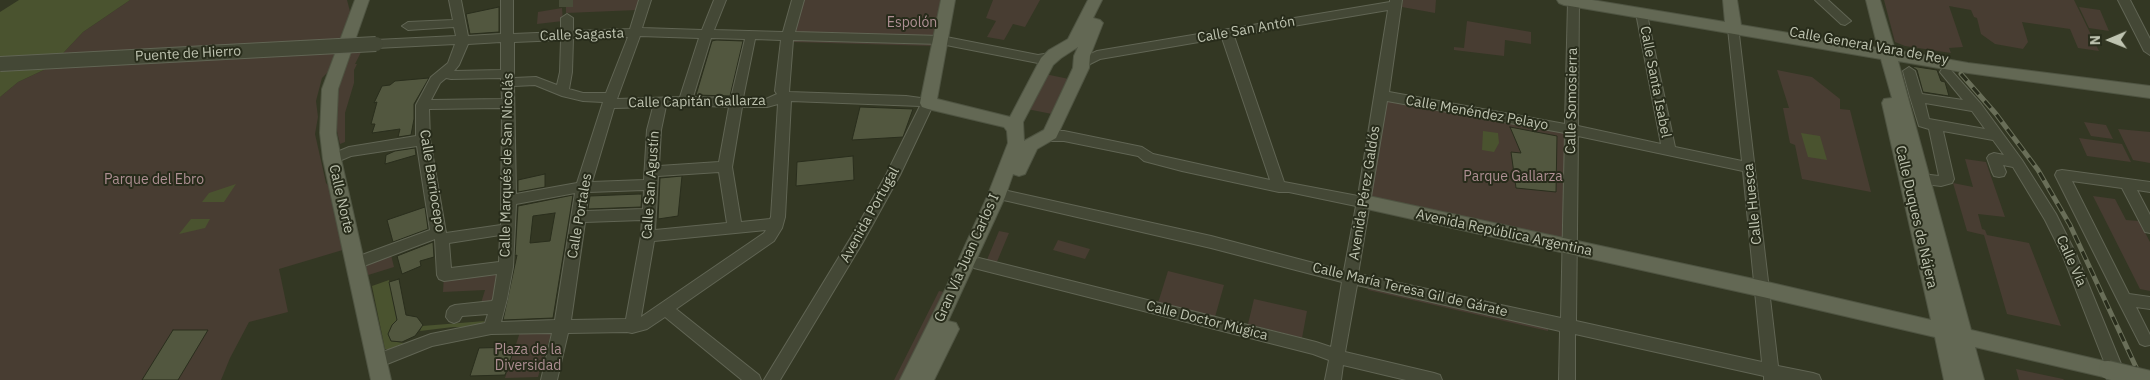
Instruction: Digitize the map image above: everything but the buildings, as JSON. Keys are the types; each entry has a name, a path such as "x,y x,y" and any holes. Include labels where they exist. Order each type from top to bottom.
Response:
{"main road":[{"name":"Calle Norte","path":"362,0 330,90 328,133 332,159 381,380"},
{"name":"Avenida Portugal","path":"928,103 948,0"},
{"name":"Gran Vía Juan Carlos I","path":"910,380 954,290 996,197 1014,149 1013,126 1051,59 1074,42 1095,0"},
{"name":"Gran Vía Juan Carlos I","path":"924,380 978,264 1026,150 1043,138 1059,117 1087,57 1106,0"},
{"name":"Calle General Vara de Rey","path":"1590,0 2010,74 2150,92"},
{"path":"1730,0 1734,26"},
{"path":"1864,0 1880,51"},
{"path":"1873,0 1880,51"},
{"name":"Calle General Vara de Rey","path":"1569,1 1734,26 1751,31 1880,51 2019,71 2150,86"},
{"name":"Calle Duques de Nájera","path":"1880,51 1922,179 1974,380"},
{"name":"Calle Duques de Nájera","path":"1880,51 1910,195 1954,380"},
{"path":"1051,59 1074,52 1087,57"},
{"path":"928,103 1013,126 1030,140 1043,138"},
{"name":"Avenida República Argentina","path":"1364,202 1943,332 2150,372"},
{"name":"Avenida República Argentina","path":"2114,366 2150,380"}],"street":[{"path":"455,0 463,40"},
{"name":"Calle Marqués de San Nicolás","path":"491,328 506,267 509,200 507,0"},
{"name":"Calle Portales","path":"549,380 561,327 583,187 645,0"},
{"path":"685,102 706,34 720,0"},
{"path":"377,361 431,340 451,326 491,328 632,327 649,322 664,309 769,237 777,224 785,96 781,91 788,36 798,0"},
{"path":"1822,0 1846,21"},
{"path":"2124,0 2150,51"},
{"name":"Calle Somosierra","path":"1567,380 1570,247 1569,1"},
{"name":"Calle San Antón","path":"1087,57 1396,3"},
{"name":"Avenida Pérez Galdós","path":"1333,380 1396,3"},
{"path":"562,92 566,72 568,35 566,13"},
{"name":"Calle Santa Isabel","path":"1642,13 1669,150"},
{"path":"408,26 461,23"},
{"name":"Calle Huesca","path":"1734,26 1772,375"},
{"name":"Calle Sagasta","path":"376,44 635,32 941,40 1029,57 1040,61 1051,59"},
{"path":"1227,34 1279,187"},
{"name":"Calle Barriocepo","path":"463,40 453,65 435,80 422,105 423,140 440,236 444,275 506,267"},
{"path":"735,228 726,167 736,102 750,40"},
{"name":"Puente de Hierro","path":"0,64 376,44"},
{"name":"Calle Duques de Nájera","path":"1909,71 1916,97 1929,124 1947,179 1941,181 1922,179"},
{"name":"Calle Capitán Gallarza","path":"446,72 451,75 536,81 562,92 610,101 767,102 785,96 906,100 928,103"},
{"name":"Calle Vía","path":"1946,72 1976,107 2018,163 2066,246 2114,366"},
{"name":"Calle Menéndez Pelayo","path":"1382,89 1749,167"},
{"path":"1916,97 1976,107"},
{"name":"Calle San Agustín","path":"632,327 648,236 654,130 660,102"},
{"path":"422,105 508,103"},
{"name":"Avenida Portugal","path":"772,380 858,238 893,175 928,103"},
{"path":"1929,124 1998,136"},
{"name":"Avenida República Argentina","path":"1043,138 1064,136 1142,152 1149,158 1279,187 1289,187 1364,202"},
{"path":"332,159 349,152 423,140"},
{"path":"1999,172 1994,158 2018,163"},
{"path":"509,200 583,187 726,167"},
{"path":"2062,175 2150,187"},
{"path":"2062,175 2145,340"},
{"path":"2127,184 2150,228"},
{"name":"Calle María Teresa Gil de Gárate","path":"1008,196 1210,242 1350,278 1568,326 1772,375 1813,380"},
{"path":"579,217 650,214"},
{"path":"648,236 777,224"},
{"path":"356,262 417,239 507,229"},
{"name":"Calle Doctor Múgica","path":"978,264 1316,348 1337,357 1434,380"},
{"path":"2124,299 2150,303"},
{"path":"451,326 455,311 497,307"},
{"path":"664,309 753,380"}],"green space":[{"name":"Parque del Ebro","path":"130,0 347,0 351,15 330,70 322,78 316,101 318,117 315,134 326,183 333,191 346,249 279,269 288,312 249,322 221,380 0,380 0,97 18,82 50,67 83,32"},
{"path":"566,0 645,0 637,10 566,13"},
{"name":"Espolón","path":"803,0 942,0 933,46 791,42"},
{"path":"993,0 1040,0 1025,27 1013,24 1004,40 987,37 996,21 986,18"},
{"path":"1403,0 1436,0 1435,13 1402,7"},
{"path":"1884,0 2074,0 2099,51 2078,48 2070,29 2022,22 2028,42 2023,49 1995,44 1981,34 1977,18 1974,17 1971,10 1949,6 1963,47 1949,48 1951,53 1905,46 1895,42"},
{"path":"2079,7 2100,10 2109,31 2089,28"},
{"path":"562,8 563,21 537,24 538,12"},
{"path":"1467,21 1531,32 1531,44 1505,40 1504,56 1454,50 1454,47 1464,48"},
{"path":"348,50 362,50 355,64 357,64 354,70 354,83 345,113 345,142 340,144 334,119 334,105"},
{"path":"1777,70 1812,77 1840,99 1840,109 1850,110 1871,192 1802,179 1795,145 1790,143 1783,108 1789,108"},
{"path":"1045,74 1069,79 1052,114 1027,109"},
{"name":"Parque Gallarza","path":"1381,95 1571,130 1570,247 1364,202"},
{"path":"2084,122 2106,125 2113,139 2091,136"},
{"path":"2118,129 2150,132 2150,163 2133,160"},
{"path":"2079,138 2122,144 2131,162 2087,156"},
{"path":"1965,159 1986,162 2005,217 1978,214 1982,229 1985,230 1987,235 2029,243 2061,326 2007,314 1984,235 1967,231 1953,183 1973,187"},
{"path":"2093,196 2115,199 2126,220 2139,221 2150,242 2150,291 2140,289"},
{"path":"999,231 1009,233 996,264 986,262"},
{"path":"1058,240 1090,249 1085,259 1053,250"},
{"path":"390,251 394,267 365,276 362,263"},
{"path":"511,266 498,314 449,317 481,303 485,290 443,292 444,275"},
{"path":"1168,271 1224,285 1215,317 1158,303"},
{"path":"1370,278 1548,319 1548,331 1368,290"},
{"path":"939,291 945,292 902,380 894,380"},
{"path":"1254,299 1307,311 1302,338 1248,324"},
{"name":"Plaza de la Diversidad","path":"552,331 538,377 505,378 520,332"},
{"path":"2016,369 2063,379 2064,380 2019,380"}],"shaded area":[{"path":"19,0 130,0 83,32 50,67 18,82 0,97 0,12"},
{"path":"1483,131 1498,133 1499,143 1494,152 1482,150"},
{"path":"1801,133 1820,136 1827,160 1808,157"},
{"path":"236,184 224,202 202,202 209,193"},
{"path":"191,219 210,219 205,228 179,234"},
{"path":"389,280 397,321 392,325 388,334 391,341 404,343 390,349 385,349 372,286"},
{"path":"485,321 475,328 453,327 420,331 422,326"}],"tunnel":[{"path":"566,0 566,7"}],"railway":[{"path":"1961,74 1996,114 2038,170 2070,225 2142,380"}]}
